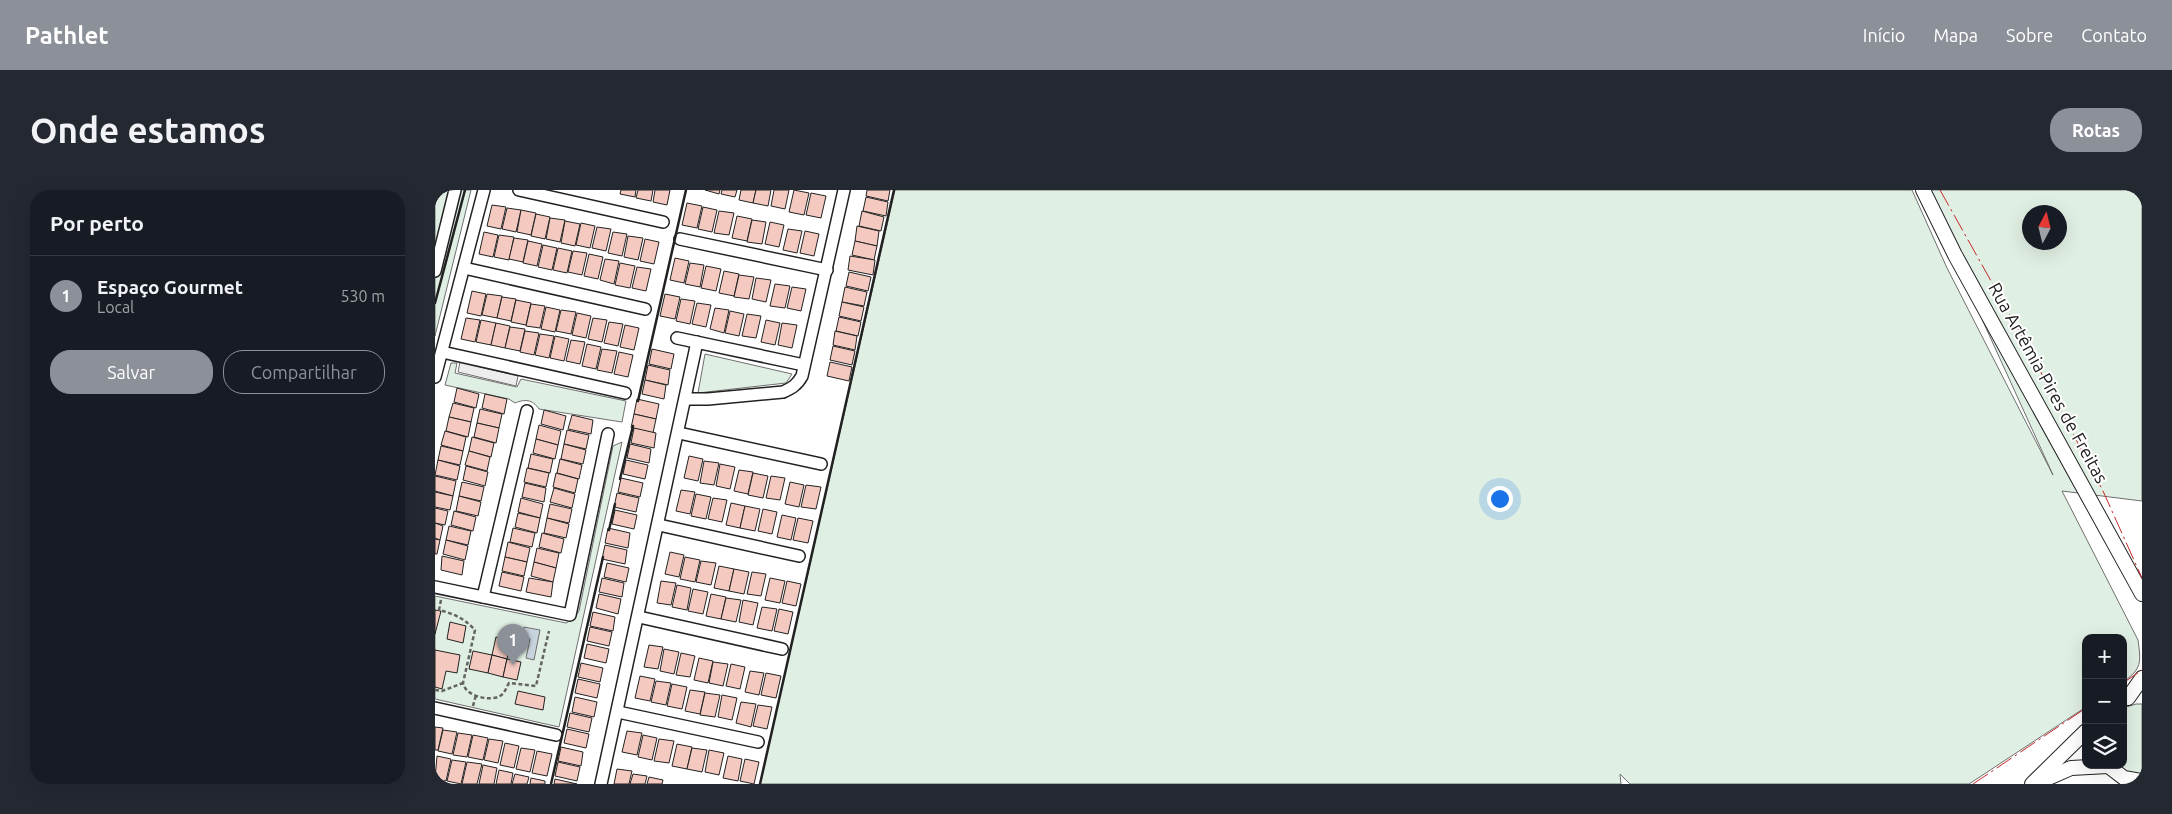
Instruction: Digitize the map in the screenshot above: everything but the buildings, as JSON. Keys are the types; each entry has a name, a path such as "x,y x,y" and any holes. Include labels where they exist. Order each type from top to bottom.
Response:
{"street":[{"path":"435,271 455,190"},
{"path":"435,378 484,190"},
{"path":"519,190 663,222"},
{"path":"686,400 783,392 798,383 827,270 844,190"},
{"name":"Rua Artêmia Pires de Freitas","path":"1923,190 1951,247 2142,594"},
{"path":"680,239 827,270"},
{"path":"464,268 645,309"},
{"path":"677,338 804,365"},
{"path":"601,784 679,433 697,342"},
{"path":"442,352 625,393"},
{"path":"483,597 527,411"},
{"path":"679,433 821,464"},
{"path":"435,587 571,615 608,434"},
{"path":"659,525 799,556"},
{"path":"639,617 782,649"},
{"path":"2127,697 2142,678"},
{"path":"2127,700 2142,696"},
{"path":"435,708 555,735"},
{"path":"617,712 758,742"},
{"path":"2032,784 2082,735"},
{"path":"2036,784 2071,768 2082,767"},
{"path":"2112,769 2126,781 2142,781"}],"path":[{"path":"439,610 456,614 468,622 475,630 463,683 464,688 470,694 491,699 503,695 509,683 536,686 549,631"},
{"path":"435,690 442,691 463,683"}],"green space":[{"path":"435,190 471,190 435,336"},
{"path":"895,190 1912,190 1947,268 2053,475 1923,190 2142,190 2142,501 2062,491 2138,640 2140,660 2134,673 2127,679 2127,634 2082,634 2082,710 1969,784 1630,784 1620,774 1621,784 760,784"},
{"path":"705,354 792,374 786,383 698,393"},
{"path":"451,363 457,363 455,373 517,387 521,379 626,401 622,422 539,409 534,403 528,401 515,403 509,399 445,385"},
{"path":"622,442 559,727 435,699 435,596 566,623 573,619 579,611 613,446"},
{"path":"2142,704 2142,774 2126,772 2121,769 2127,769 2127,707"}],"shaded area":[{"path":"460,362 518,376 516,386 458,372"},
{"path":"524,627 540,630 534,660 526,658 530,639 521,637"}],"wall":[{"path":"435,303 465,190"},
{"path":"638,401 686,190"},
{"path":"760,784 894,190"},
{"path":"620,479 633,426"},
{"path":"609,530 615,504"},
{"path":"551,784 603,557"}],"power":[{"path":"1940,190 2023,338 2103,491 2142,578"},
{"path":"2127,680 2142,670"},
{"path":"1973,784 2082,711"}],"place":[{"name":"Espaço Gourmet","path":"513,665"}]}
